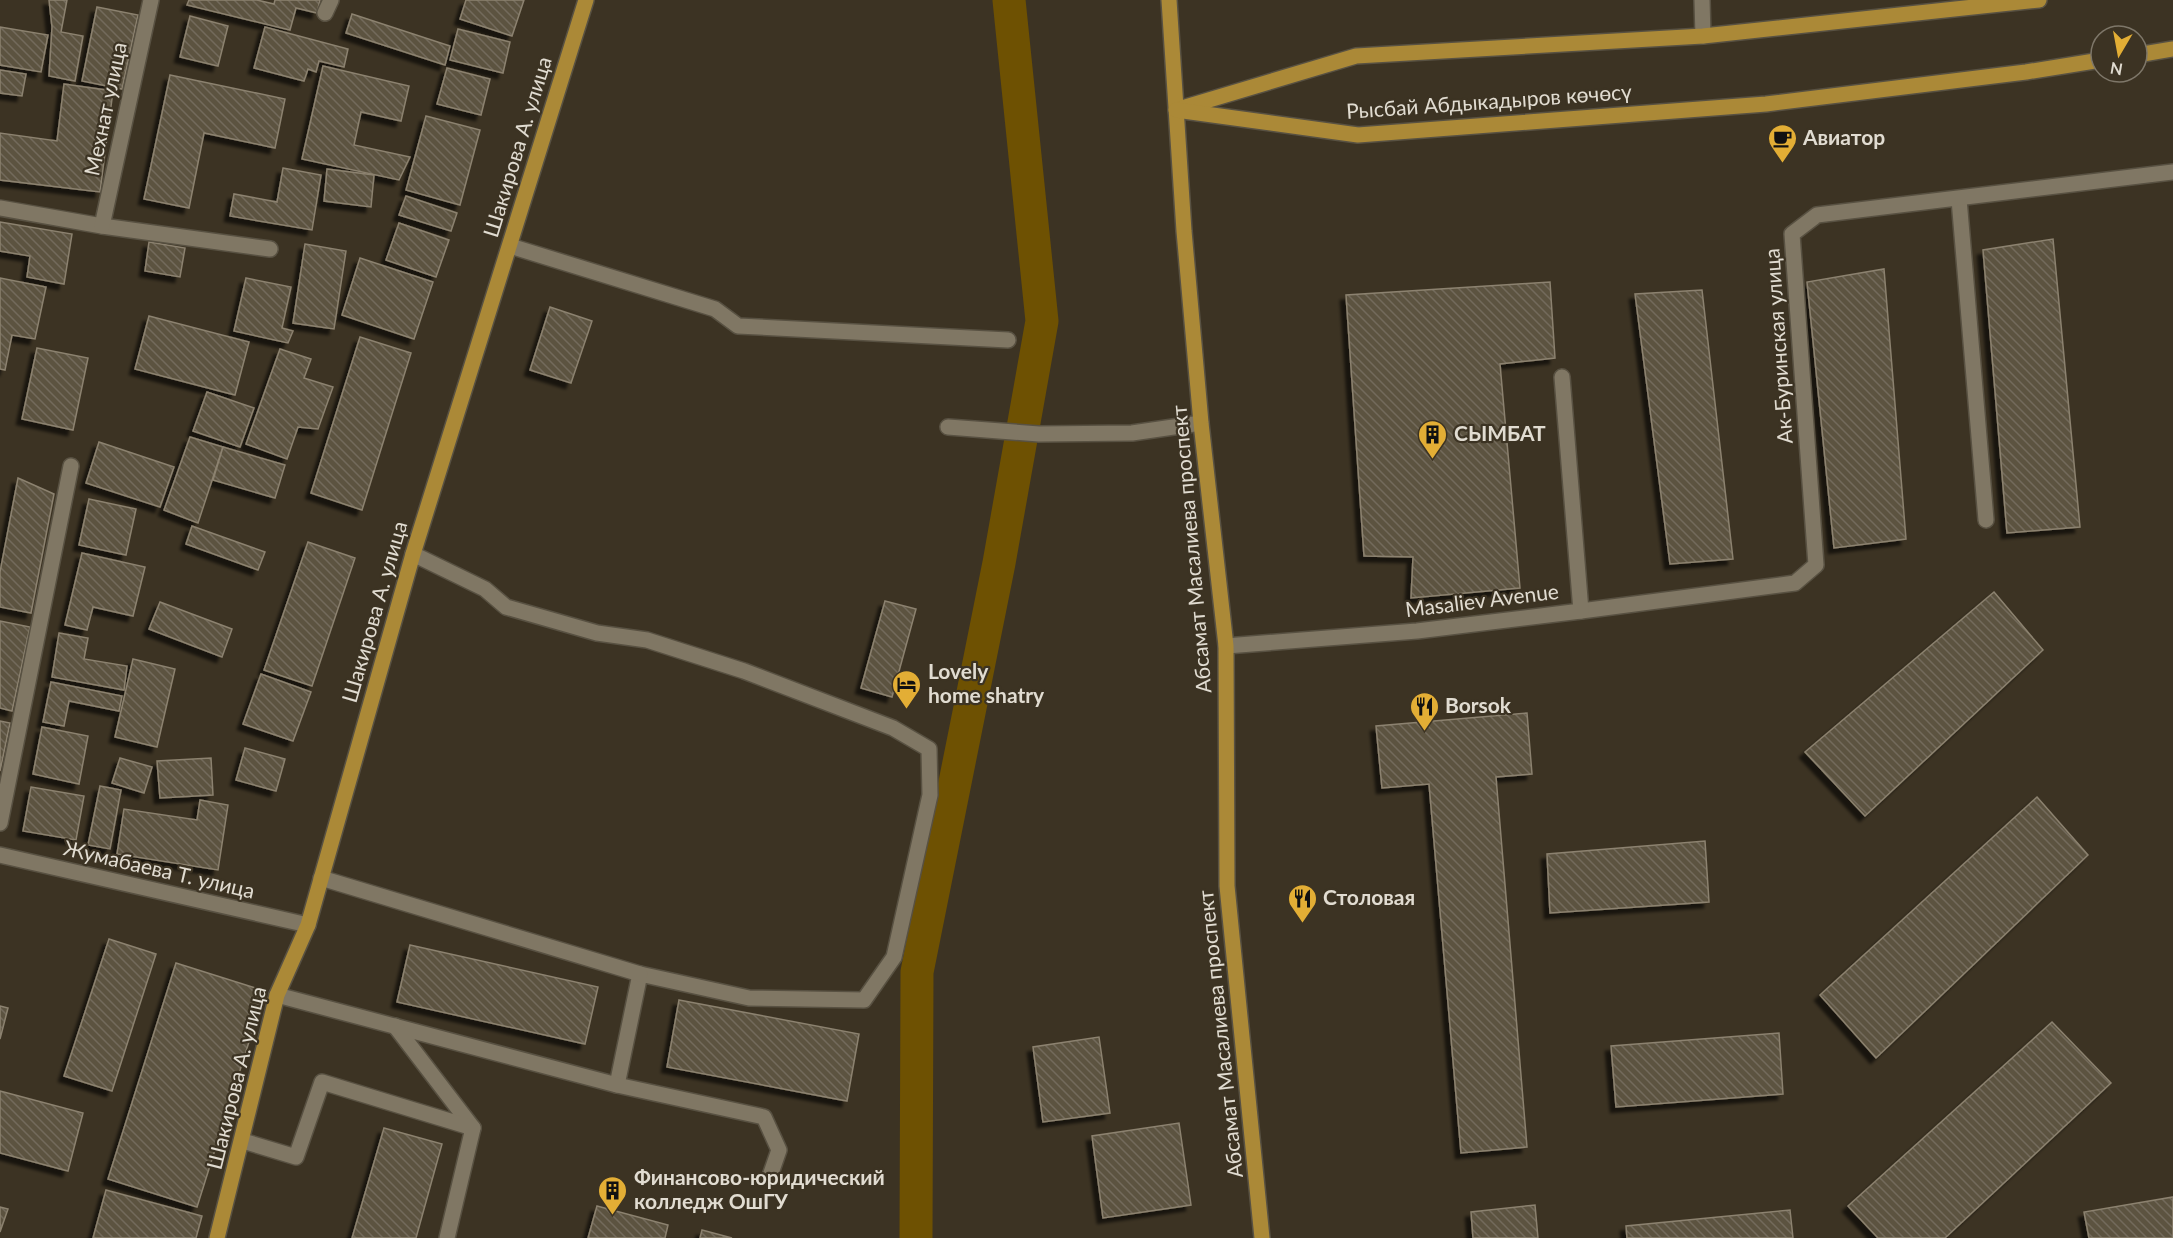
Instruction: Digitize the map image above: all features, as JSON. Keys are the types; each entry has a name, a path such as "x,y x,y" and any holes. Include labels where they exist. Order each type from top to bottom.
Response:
{"main road":[{"name":"Шакирова А. улица","path":"217,1238 243,1141 277,995 308,925 413,554 586,0"},
{"name":"Абсамат Масалиева проспект","path":"1169,0 1184,231 1226,646 1227,886 1262,1238"},
{"path":"1176,110 1356,56 1703,36 2039,0"},
{"path":"2149,53 2173,49"},
{"name":"Рысбай Абдыкадыров көчөсү","path":"1176,110 1358,135 1766,104 2026,72 2089,62"}],"street":[{"name":"Мехнат улица","path":"102,226 151,0"},
{"path":"1702,0 1703,36"},
{"name":"Ак-Буринская улица","path":"1581,611 1795,583 1816,565 1792,234 1817,215 2173,172"},
{"path":"1959,199 1986,520"},
{"path":"0,208 102,226 270,249"},
{"path":"510,246 716,309 738,326 1008,340"},
{"name":"Masaliev Avenue","path":"1226,646 1417,631 1581,611 1562,377"},
{"path":"948,427 1039,434 1132,433 1202,423"},
{"path":"0,824 70,466"},
{"path":"321,878 640,974 749,998 864,1000 894,957 930,795 929,749 893,728 744,671 647,640 597,633 506,607 485,590 413,554"},
{"name":"Жумабаева Т. улица","path":"0,855 308,925"},
{"path":"617,1085 640,974"},
{"path":"277,995 617,1085 764,1117 779,1150 770,1176"},
{"path":"394,1026 473,1128"},
{"path":"243,1141 296,1157 322,1082 473,1128"},
{"path":"447,1238 473,1128"}],"building":[{"path":"49,0 67,0 61,32 83,36 75,81 49,76 52,27"},
{"path":"189,0 257,0 274,4 275,0 320,0 317,13 296,8 290,30 187,5"},
{"path":"466,0 524,0 512,36 460,19"},
{"path":"97,7 138,15 122,89 82,81"},
{"path":"352,14 450,46 445,65 346,33"},
{"path":"190,16 228,26 218,66 180,57"},
{"path":"0,27 48,35 41,72 0,65"},
{"path":"265,27 348,49 344,67 319,61 316,72 308,69 304,81 254,68"},
{"path":"458,29 510,42 503,73 450,60"},
{"path":"323,66 409,86 401,121 361,112 354,145 410,157 399,180 302,159"},
{"path":"447,68 490,79 481,115 437,104"},
{"path":"0,70 26,74 22,96 0,93"},
{"path":"170,75 285,99 275,148 204,133 189,208 144,199"},
{"path":"64,84 113,91 100,192 0,180 0,133 57,141"},
{"path":"426,116 480,130 460,205 406,190"},
{"path":"283,168 321,175 312,230 230,216 234,194 277,202"},
{"path":"327,169 374,175 371,207 324,201"},
{"path":"406,196 457,213 451,231 399,215"},
{"path":"0,222 72,234 64,284 27,277 30,256 0,251"},
{"path":"399,223 449,240 436,277 386,260"},
{"path":"2053,239 2080,527 2007,533 1983,250"},
{"path":"149,242 185,248 180,277 145,271"},
{"path":"305,244 346,251 334,329 293,323"},
{"path":"360,258 433,282 414,339 342,315"},
{"path":"1884,269 1906,539 1834,548 1807,282"},
{"path":"0,278 46,287 35,339 12,335 5,370 0,369"},
{"path":"246,278 291,287 282,328 293,331 288,343 234,331"},
{"name":"СЫМБАТ","path":"1550,282 1555,358 1500,364 1520,588 1411,598 1413,557 1364,556 1346,295"},
{"path":"1702,290 1733,559 1670,564 1635,294"},
{"path":"550,307 592,321 571,383 530,370"},
{"path":"149,316 249,342 235,395 135,369"},
{"path":"360,337 411,353 362,510 311,493"},
{"path":"37,348 88,358 73,430 22,419"},
{"path":"280,349 311,359 304,378 333,387 318,429 298,427 287,459 246,444"},
{"path":"207,392 254,408 240,447 193,431"},
{"path":"190,437 223,447 198,523 164,510"},
{"path":"99,442 174,467 160,507 86,483"},
{"path":"223,447 285,465 275,498 213,480"},
{"path":"18,478 54,494 31,613 0,607 0,572"},
{"path":"89,499 136,509 126,555 79,545"},
{"path":"192,526 265,552 258,570 186,544"},
{"path":"308,542 355,558 312,686 264,670"},
{"path":"82,553 145,567 133,616 93,607 87,630 65,625"},
{"path":"1994,592 2043,650 1865,816 1805,752"},
{"path":"885,601 916,609 892,697 861,688"},
{"path":"160,602 232,629 222,657 149,629"},
{"path":"0,621 30,627 12,711 0,708"},
{"path":"59,633 88,638 84,659 127,666 124,690 52,677"},
{"path":"133,659 175,669 157,747 115,737"},
{"path":"261,674 311,692 293,741 243,724"},
{"path":"51,682 122,696 119,711 69,701 64,726 43,722"},
{"path":"1527,713 1532,774 1496,777 1527,1147 1461,1153 1429,784 1382,788 1376,726"},
{"path":"0,721 10,723 0,771"},
{"path":"42,727 88,736 79,784 33,774"},
{"path":"245,748 285,759 276,791 236,780"},
{"path":"120,758 152,767 144,793 112,783"},
{"path":"211,758 213,795 160,798 157,761"},
{"path":"100,786 121,790 110,849 88,845"},
{"path":"31,787 84,796 76,840 23,831"},
{"path":"2037,797 2088,855 1876,1058 1820,995"},
{"path":"200,800 228,805 218,870 117,854 124,809 197,820"},
{"path":"1705,841 1709,902 1550,913 1547,854"},
{"path":"109,939 156,954 112,1091 64,1076"},
{"path":"410,945 598,987 585,1044 397,1002"},
{"path":"176,963 265,991 197,1207 108,1179"},
{"path":"679,1000 859,1034 847,1101 667,1067"},
{"path":"0,1006 8,1008 0,1039"},
{"path":"2052,1022 2111,1083 1945,1238 1878,1238 1848,1206"},
{"path":"1779,1033 1783,1094 1616,1107 1611,1046"},
{"path":"1099,1037 1110,1113 1043,1122 1033,1047"},
{"path":"0,1091 83,1113 68,1171 0,1153"},
{"path":"1179,1123 1191,1205 1103,1218 1092,1136"},
{"path":"384,1128 442,1144 416,1238 352,1238"},
{"path":"106,1190 202,1216 196,1238 93,1238"},
{"path":"2173,1197 2173,1238 2089,1238 2084,1212"},
{"path":"1535,1205 1538,1238 1473,1238 1471,1212"},
{"name":"Финансово-юридический колледж ОшГУ","path":"597,1206 668,1225 665,1238 588,1238"},
{"path":"0,1207 8,1209 0,1232"},
{"path":"1790,1210 1793,1238 1627,1238 1626,1226"},
{"name":"Финансово-юридический колледж ОшГУ","path":"702,1230 732,1238 700,1238"}],"waterway":[{"path":"916,1238 917,972 999,563 1042,321 1009,0"}],"place":[{"name":"Авиатор","path":"1782,164"},
{"name":"СЫМБАТ","path":"1433,460"},
{"name":"Lovely home shatry","path":"907,710"},
{"name":"Borsok","path":"1424,732"},
{"name":"Столовая","path":"1302,924"},
{"name":"Финансово-юридический колледж ОшГУ","path":"613,1216"}]}
